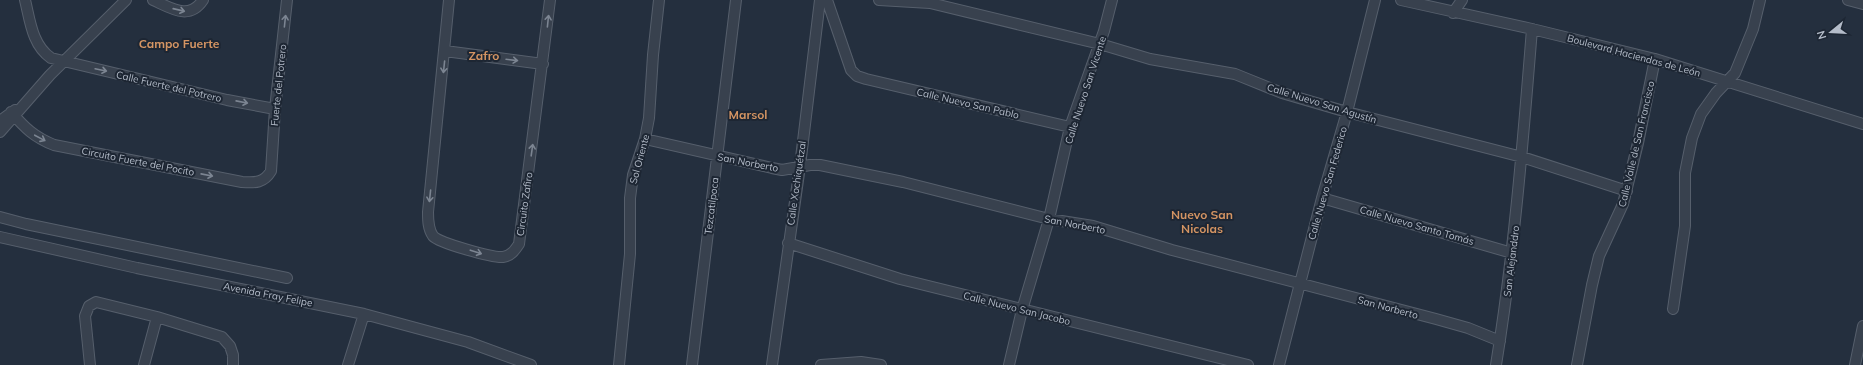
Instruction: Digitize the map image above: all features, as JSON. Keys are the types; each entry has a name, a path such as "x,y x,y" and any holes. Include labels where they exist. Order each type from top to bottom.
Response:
{"street":[{"name":"Calle Fuerte del Potrero","path":"25,0 32,29 40,49 51,58 227,100 275,109"},
{"path":"0,132 13,114 126,0"},
{"path":"153,0 182,12 195,9 203,0"},
{"name":"Fuerte del Potrero","path":"271,171 275,109 287,0"},
{"name":"Circuito Zafiro","path":"449,0 428,212 430,231 439,240 491,257 509,255 515,251 519,244 550,0"},
{"name":"Sol Oriente","path":"619,365 630,254 630,198 633,175 645,139 649,118 659,0"},
{"name":"Tezcatilpoca","path":"692,365 736,0"},
{"name":"Calle Xochiquétzal","path":"772,365 800,166 820,0"},
{"name":"Calle Nuevo San Pablo","path":"827,0 851,70 857,76 1070,128"},
{"name":"Calle Nuevo San Agustín","path":"879,0 930,3 1100,44 1150,59 1235,74 1282,93 1347,112 1522,157"},
{"name":"Calle Nuevo San Vicente","path":"1009,365 1022,310 1048,219 1070,128 1100,44 1112,0"},
{"name":"Calle Nuevo San Federico","path":"1278,365 1322,198 1347,112 1375,0"},
{"name":"Boulevard Haciendas de León","path":"1401,0 1453,13 1532,29 1655,60 1728,81 1863,124"},
{"path":"1453,13 1462,0"},
{"path":"1673,309 1685,226 1685,173 1688,153 1701,114 1716,92 1735,73 1746,48 1760,0"},
{"path":"1848,0 1863,4"},
{"name":"San Alejanddro","path":"1496,365 1512,253 1522,157 1532,29"},
{"path":"445,51 543,64"},
{"name":"Calle Valle de San Francisco","path":"1577,365 1599,256 1616,222 1627,191 1655,60"},
{"path":"0,121 13,114"},
{"name":"Circuito Fuerte del Pocito","path":"13,114 26,129 39,139 62,146 242,182 261,181 267,178 271,171"},
{"name":"San Norberto","path":"645,139 717,157 782,170 800,166 820,165 863,173 1048,219 1093,226 1172,250 1468,328 1500,341"},
{"path":"1522,157 1627,191"},
{"name":"Calle Nuevo Santo Tomás","path":"1322,198 1512,253"},
{"name":"Avenida Fray Felipe","path":"0,217 26,224 287,278"},
{"name":"Avenida Fray Felipe","path":"0,238 137,268 364,314 468,342 526,364"},
{"name":"Calle Nuevo San Jacobo","path":"788,243 900,279 1248,365"},
{"path":"90,365 85,316 89,306 96,302 157,317 222,337 230,346 233,355 233,365"},
{"path":"348,365 364,314"},
{"path":"144,365 157,317"},
{"path":"1856,365 1863,326"},
{"path":"821,365 861,362 881,365"}],"district":[{"name":"Campo Fuerte","path":"179,44"},
{"name":"Zafro","path":"484,56"},
{"name":"Marsol","path":"748,115"},
{"name":"Nuevo San Nicolas","path":"1202,222"}]}
